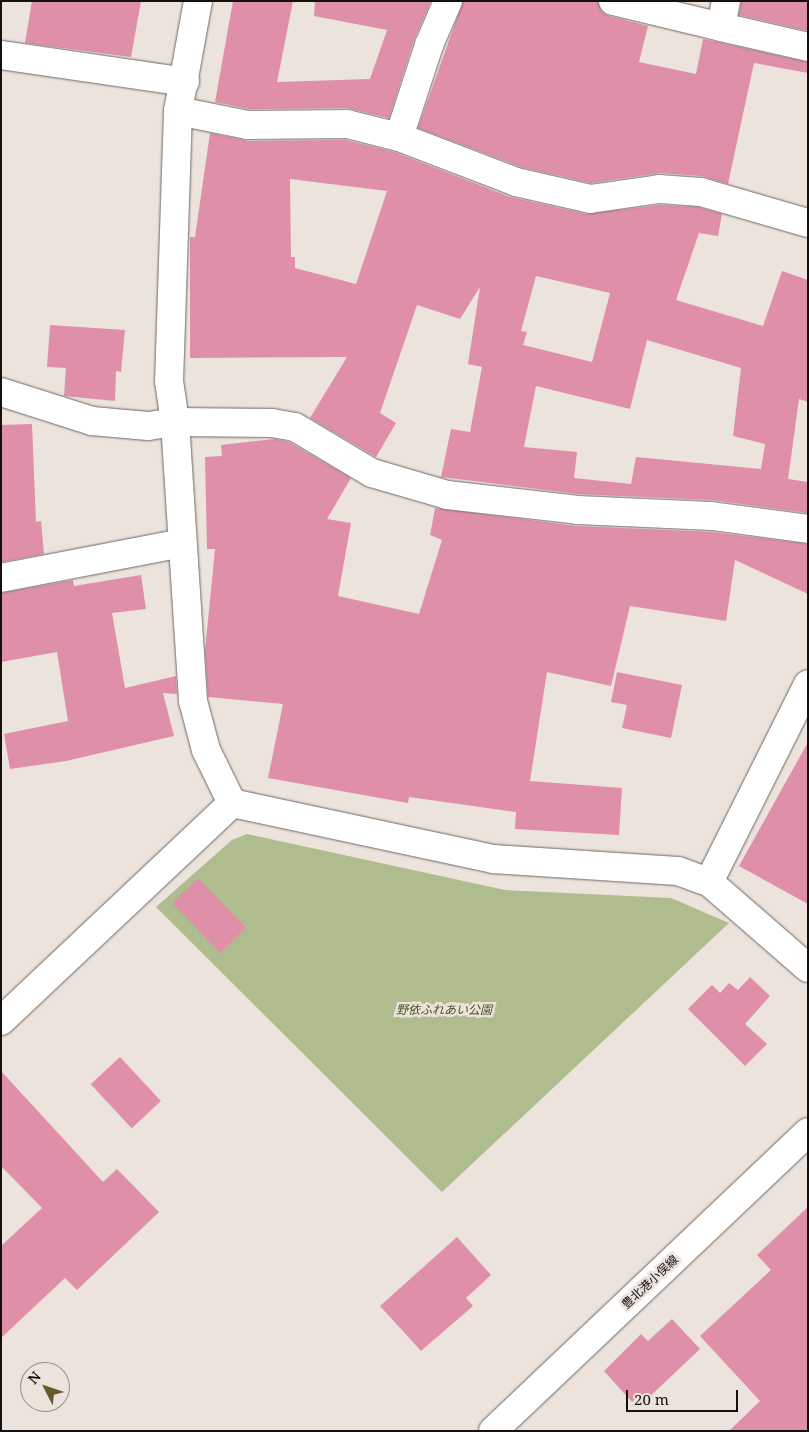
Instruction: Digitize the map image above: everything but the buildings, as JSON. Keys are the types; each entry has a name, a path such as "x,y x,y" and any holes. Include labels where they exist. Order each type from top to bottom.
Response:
{"street":[{"path":"198,1 185,82 178,111 169,381 175,422 193,701 206,750 232,803"},
{"path":"399,137 448,1"},
{"path":"613,1 723,14 808,47"},
{"path":"1,55 185,82"},
{"path":"178,111 248,125 347,124 399,137 516,182 590,199 660,189 701,192 808,223"},
{"path":"1,392 92,421 148,426 175,422 272,424 295,427 372,473 447,495 578,510 712,516 808,529"},
{"path":"1,578 182,543"},
{"path":"709,882 808,684"},
{"path":"232,803 493,859 678,871 709,882 808,968"},
{"path":"1,1021 232,803"},
{"name":"豊北港小俣線","path":"493,1431 808,1132"}],"green space":[{"name":"野依ふれあい公園","path":"247,834 505,890 671,898 729,923 442,1192 156,907 232,840"}]}
